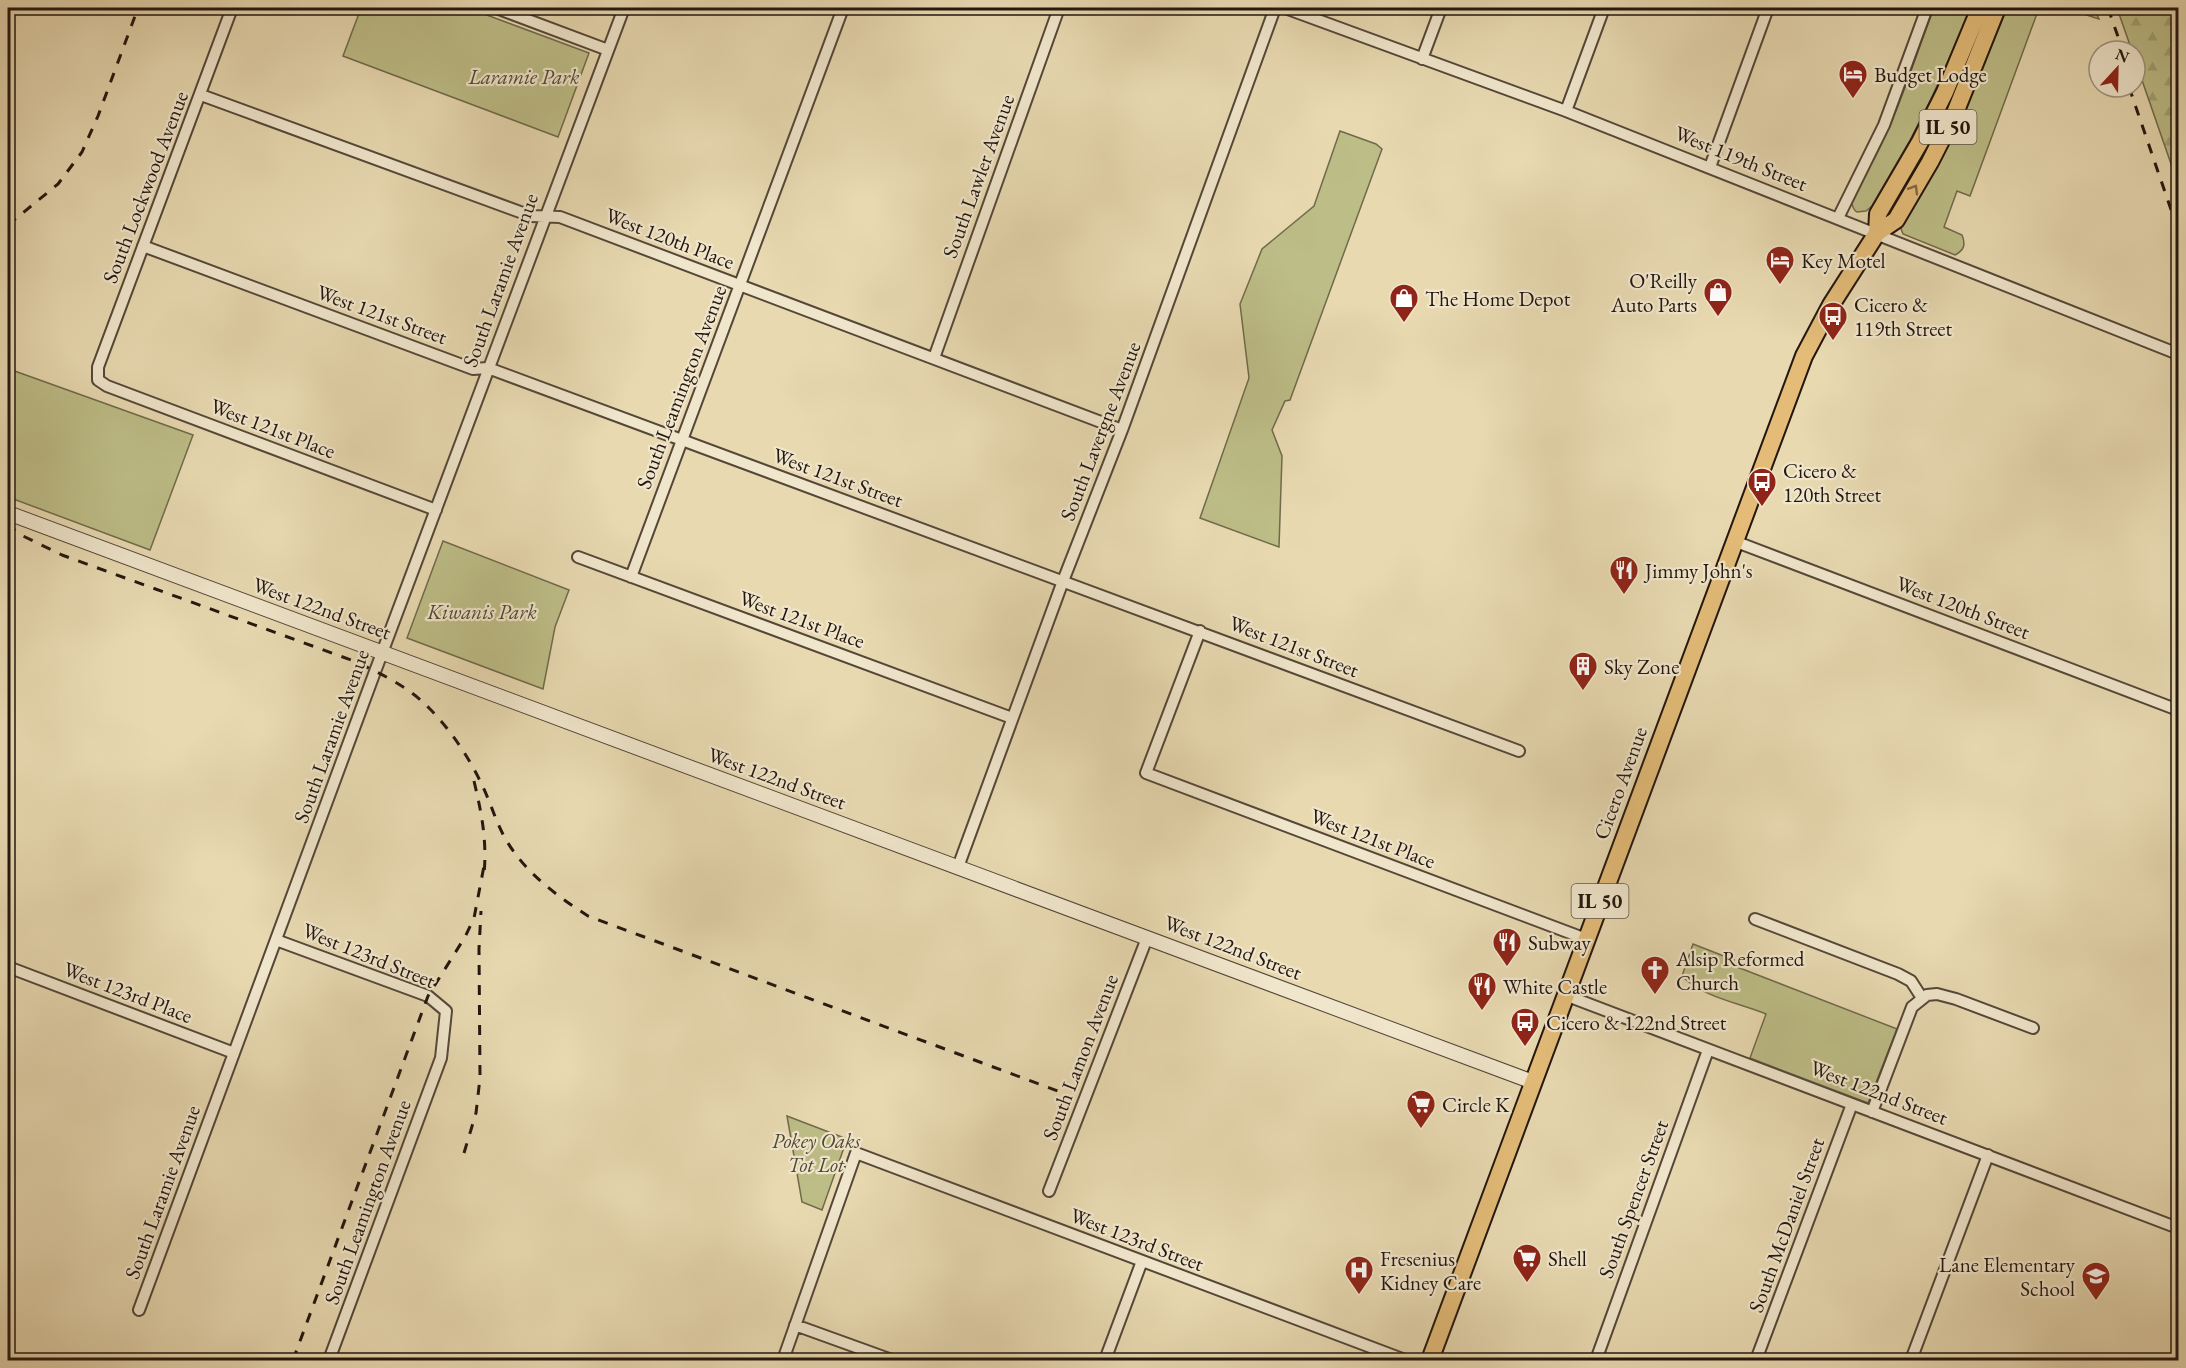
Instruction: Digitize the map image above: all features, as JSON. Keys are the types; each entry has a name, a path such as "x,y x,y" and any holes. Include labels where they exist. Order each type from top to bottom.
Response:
{"main road":[{"name":"Cicero Avenue","path":"1878,233 1878,214 1920,142 1945,92 1980,8"},
{"name":"Cicero Avenue","path":"1430,1360 1804,356 1831,305 1878,233 1896,220 1930,162 1955,113 1998,8"}],"street":[{"name":"South Lockwood Avenue","path":"98,380 98,367 232,8"},
{"path":"496,8 608,50"},
{"name":"South Laramie Avenue","path":"139,1310 435,510 624,8"},
{"name":"South Leamington Avenue","path":"631,577 843,8"},
{"name":"South Lawler Avenue","path":"934,358 1059,8"},
{"name":"South Lavergne Avenue","path":"958,867 1063,581 1122,430 1275,8"},
{"name":"West 119th Street","path":"1285,8 1566,111 2178,354"},
{"path":"1422,59 1441,8"},
{"path":"1566,111 1604,8"},
{"path":"1710,167 1768,8"},
{"path":"1838,218 1884,125 1927,8"},
{"name":"West 120th Place","path":"201,95 531,216 560,217 1122,430"},
{"name":"West 121st Street","path":"143,246 473,369 488,368 682,439 1519,751"},
{"name":"West 121st Place","path":"98,380 106,386 435,510"},
{"name":"West 122nd Street","path":"8,513 1533,1082"},
{"name":"West 120th Street","path":"1734,541 2178,710"},
{"name":"West 121st Place","path":"578,557 1012,718"},
{"name":"West 121st Place","path":"1200,631 1146,773 1586,939"},
{"path":"1755,919 1898,974 1911,981 1922,998"},
{"name":"South Lamon Avenue","path":"1049,1191 1147,938"},
{"name":"West 123rd Street","path":"276,940 428,996 446,1011"},
{"name":"West 123rd Place","path":"8,967 234,1053"},
{"path":"1872,1112 1912,1007 1922,998 1932,994 1956,999 2033,1028"},
{"name":"West 122nd Street","path":"1565,995 2178,1228"},
{"name":"South Leamington Avenue","path":"329,1360 441,1058 446,1011"},
{"name":"South Spencer Street","path":"1596,1360 1708,1050"},
{"name":"South McDaniel Street","path":"1756,1360 1852,1104"},
{"name":"West 123rd Street","path":"795,1325 856,1153 1405,1360"},
{"path":"1911,1360 1988,1155"},
{"path":"1105,1360 1142,1261"},
{"path":"783,1360 795,1325 892,1360"}],"green space":[{"name":"Laramie Park","path":"361,8 468,8 589,53 558,137 343,56"},
{"path":"1934,8 1972,8 1909,142 1872,206 1866,211 1857,212 1852,201 1854,193 1892,121"},
{"path":"2007,8 2039,8 1970,196 1957,191 1944,227 1962,235 1963,247 1955,255 1903,234 1900,226 1958,127"},
{"path":"2065,8 2094,8 2099,19"},
{"path":"2117,8 2178,8 2178,184 2147,95 2147,39 2128,39"},
{"path":"1340,131 1376,144 1382,149 1290,400 1285,401 1272,430 1282,456 1279,547 1200,518 1249,378 1240,304 1262,249 1314,206"},
{"path":"9,369 193,435 150,550 8,497"},
{"name":"Kiwanis Park","path":"443,541 569,590 555,627 543,689 407,638"},
{"path":"1693,944 1734,960 1732,965 1897,1029 1868,1103 1750,1058 1766,1014 1710,994 1682,976"},
{"name":"Pokey Oaks Tot Lot","path":"787,1116 847,1139 822,1210 802,1202"}],"railway":[{"path":"8,225 58,184 82,152 98,116 138,8"},
{"path":"2108,8 2119,39"},
{"path":"2133,99 2178,230"},
{"path":"8,524 19,534 62,555 351,660 402,686 429,708 459,745 478,776 505,838 522,862 553,891 588,916 1063,1093"},
{"path":"474,781 483,828 484,875"},
{"path":"293,1360 428,996 465,937 474,918 484,866"},
{"path":"464,1153 476,1113 480,1078 481,911"}],"place":[{"name":"Budget Lodge","path":"1853,100"},
{"name":"Key Motel","path":"1780,286"},
{"name":"O'Reilly Auto Parts","path":"1718,318"},
{"name":"The Home Depot","path":"1404,324"},
{"name":"Cicero & 119th Street","path":"1833,342"},
{"name":"Cicero & 120th Street","path":"1762,508"},
{"name":"Jimmy John's","path":"1624,596"},
{"name":"Sky Zone","path":"1583,692"},
{"name":"Subway","path":"1507,968"},
{"name":"Alsip Reformed Church","path":"1655,996"},
{"name":"White Castle","path":"1482,1012"},
{"name":"Cicero & 122nd Street","path":"1525,1048"},
{"name":"Circle K","path":"1421,1130"},
{"name":"Shell","path":"1527,1284"},
{"name":"Fresenius Kidney Care","path":"1359,1296"},
{"name":"Lane Elementary School","path":"2096,1302"}]}
